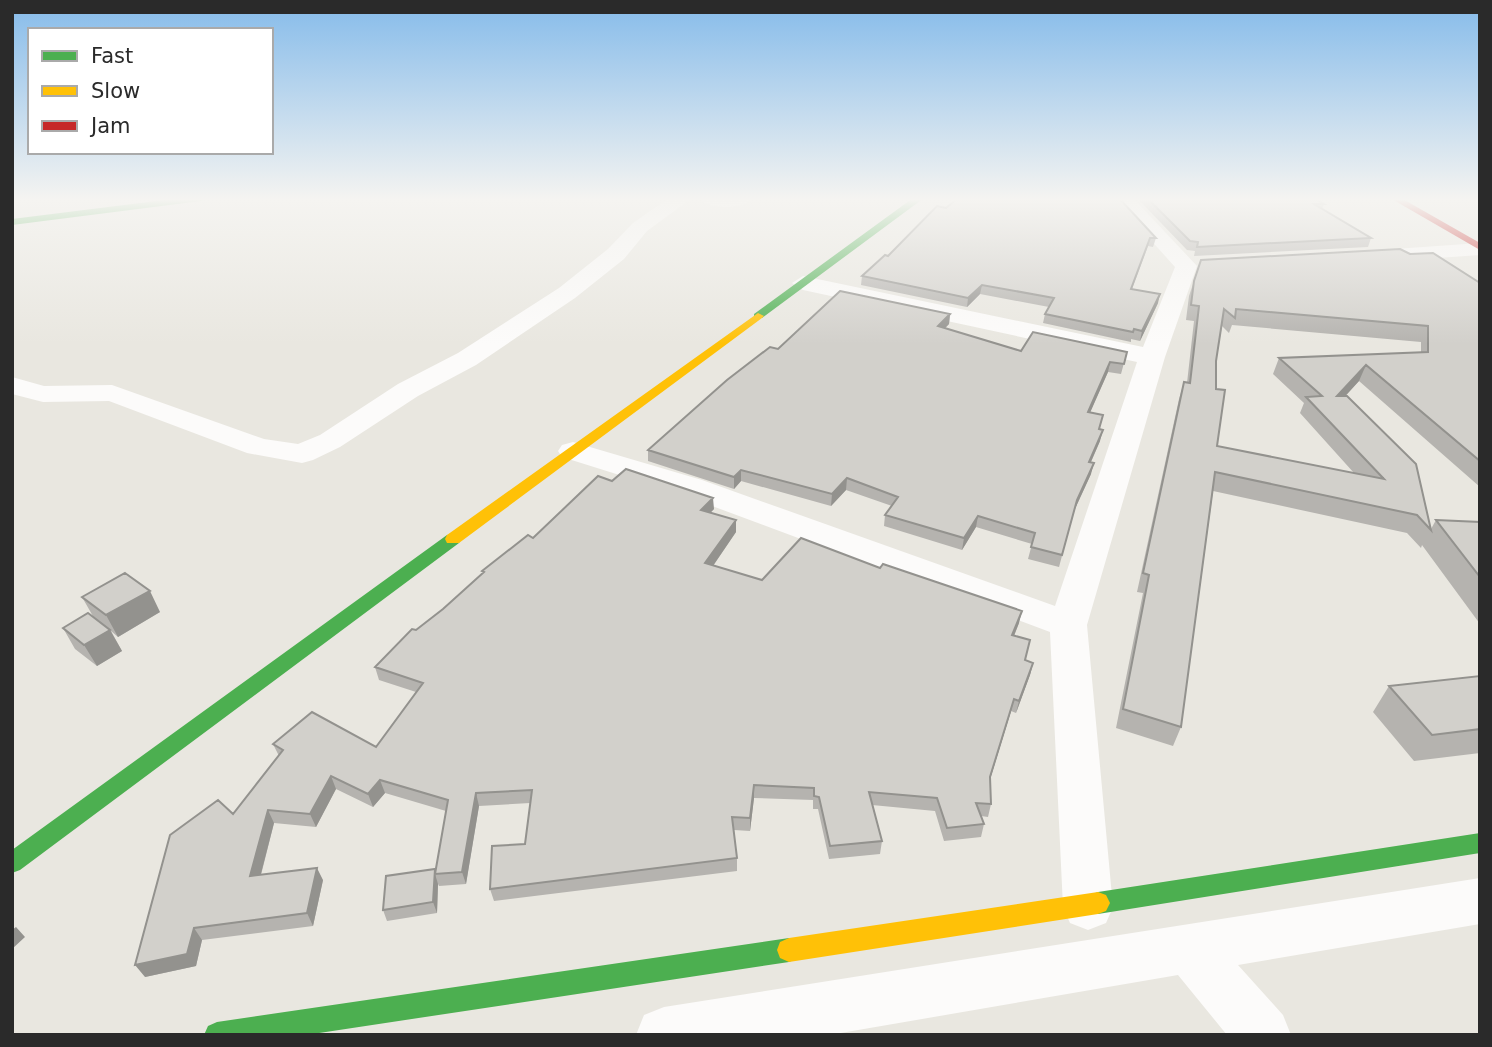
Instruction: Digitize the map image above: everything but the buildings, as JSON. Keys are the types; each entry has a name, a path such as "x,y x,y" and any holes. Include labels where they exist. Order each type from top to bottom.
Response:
{"main road":[{"path":"12,863 852,247"},
{"path":"216,1035 634,970 1088,906 1480,843"}],"street":[{"path":"12,386 43,394 112,393 258,447 302,454 330,441 408,390 467,359 567,293 622,247"},
{"path":"1088,906 1068,625 1152,357 1199,265 1178,247"},
{"path":"1347,258 1480,248"},
{"path":"803,283 1152,357"},
{"path":"12,410 43,394"},
{"path":"573,451 691,487 1068,625"},
{"path":"664,1035 1480,901"},
{"path":"1189,949 1262,1035"}],"traffic: fast":[{"path":"758,316 852,247"},
{"path":"12,863 453,539"},
{"path":"1098,903 1480,843"},
{"path":"217,1035 789,950"}],"traffic: slow":[{"path":"453,539 758,316"},
{"path":"789,950 1098,903"}]}
